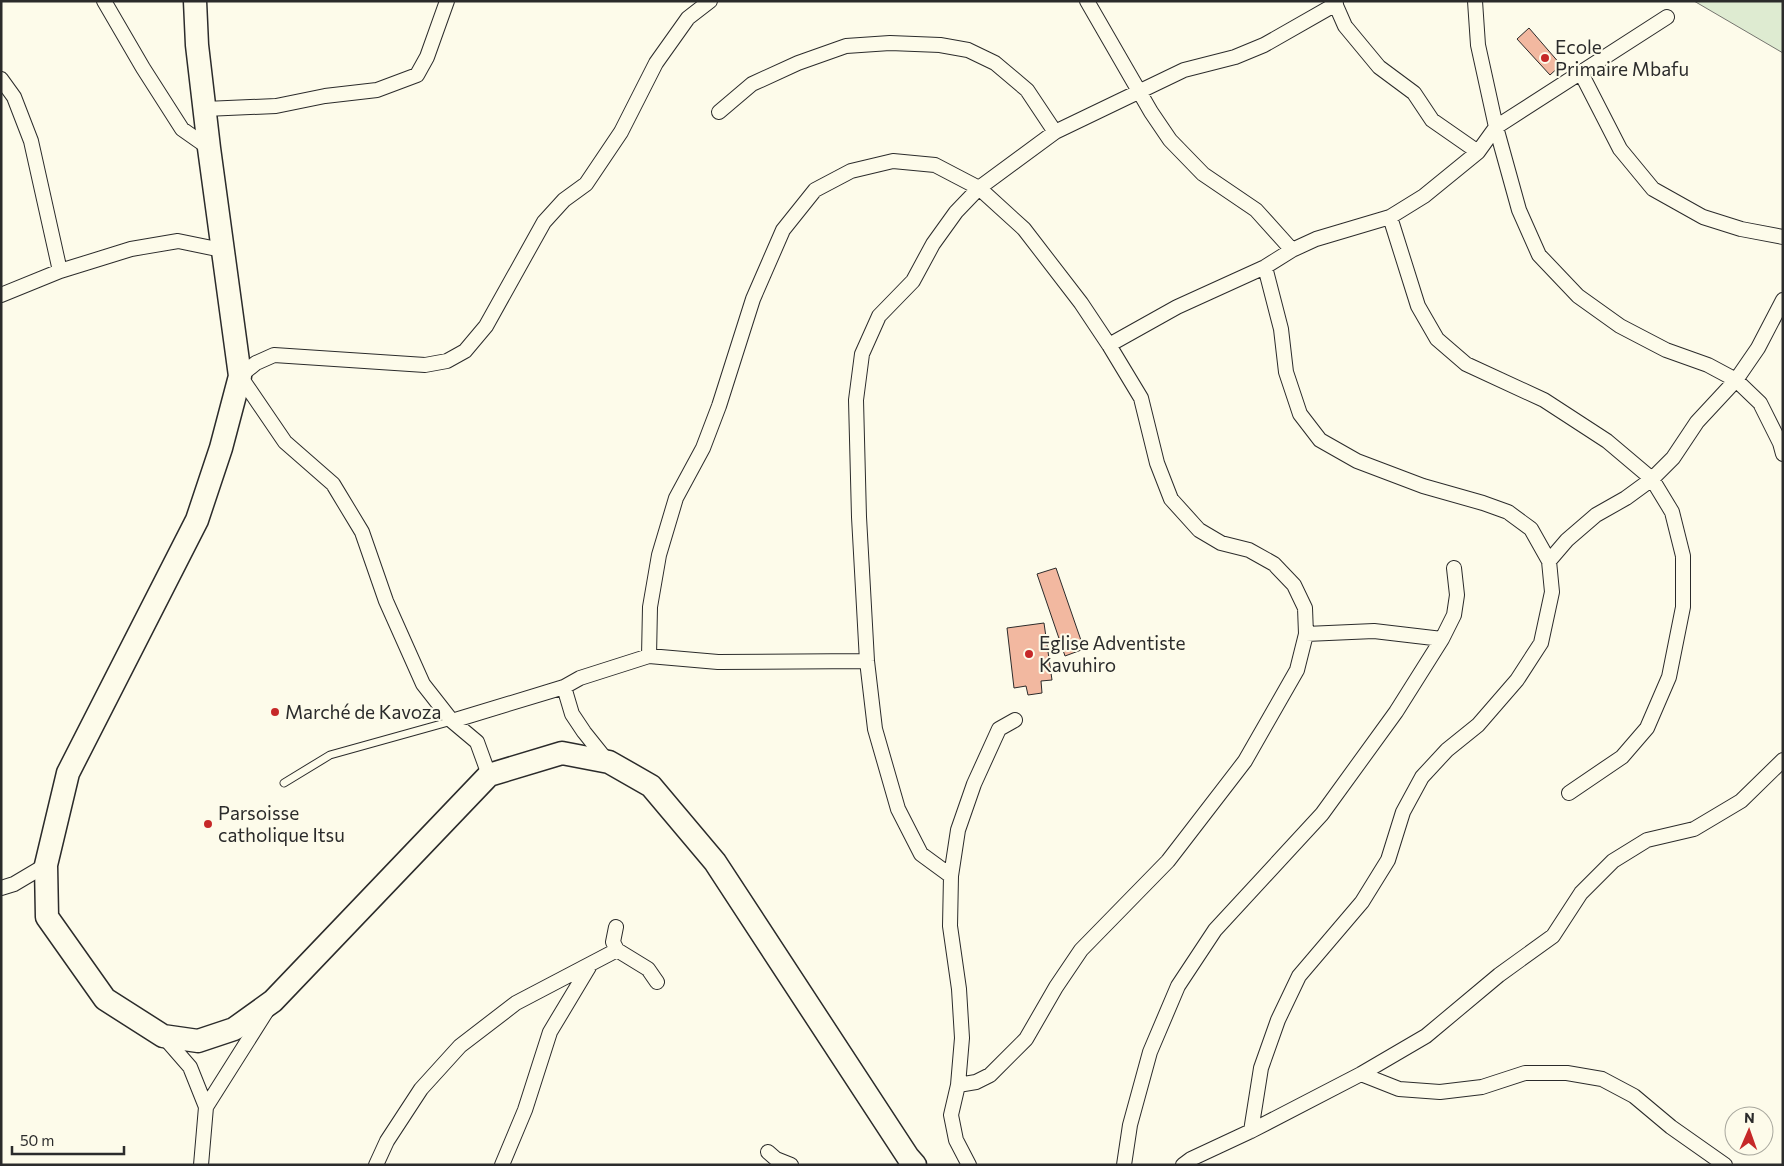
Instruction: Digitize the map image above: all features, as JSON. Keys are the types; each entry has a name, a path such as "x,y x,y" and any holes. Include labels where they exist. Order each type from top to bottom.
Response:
{"highway":[{"path":"195,1 197,45 209,148 240,376 221,448 197,520 68,773 46,865 47,917 105,999 162,1036 198,1041 234,1029 273,1001 489,775 562,754 609,762 651,786 715,862 915,1165"}],"street":[{"path":"104,1 143,68 182,129 209,148"},
{"path":"205,109 276,106 325,96 377,90 417,75 427,57 447,1"},
{"path":"489,775 478,742 452,721 423,684 386,601 362,532 332,484 285,442 240,376 256,362 274,356 424,365 447,361 465,352 486,326 544,222 564,200 586,184 620,132 656,63 688,18 710,1"},
{"path":"1087,1 1139,92 1170,140 1203,174 1256,210 1292,250"},
{"path":"1475,1 1478,44 1496,127 1519,210 1539,255 1578,296 1620,326 1666,350 1708,365 1736,380 1760,403 1780,443 1783,454"},
{"path":"951,876 921,854 898,809 875,729 867,661 859,517 856,400 862,354 879,316 913,281 933,244 956,212 980,188 1055,132 1184,70 1235,57 1264,45 1335,3 1345,26 1380,67 1414,93 1432,120 1478,152"},
{"path":"1109,345 1177,308 1265,267 1292,250 1316,239 1390,217 1424,196 1478,152 1496,127 1667,17"},
{"path":"719,112 752,84 798,63 846,46 890,43 940,45 968,50 995,63 1027,90 1055,132"},
{"path":"1581,73 1620,149 1654,189 1703,217 1741,229 1783,237"},
{"path":"1,79 14,96 31,141 60,271"},
{"path":"649,656 650,607 659,555 676,498 703,448 719,406 753,299 783,230 815,190 851,171 893,161 935,165 980,188 1024,230 1081,303 1109,345 1141,398 1157,463 1171,499 1199,530 1221,543 1248,550 1274,564 1294,586 1305,608 1306,634 1297,670 1245,761 1168,861 1081,950 1056,987 1026,1039 990,1075 976,1082 958,1085"},
{"path":"1390,217 1418,306 1437,339 1466,364 1544,400 1606,441 1652,479 1672,512 1683,556 1683,607 1669,677 1647,728 1622,757 1569,793"},
{"path":"1,295 60,271 131,249 178,241 222,250"},
{"path":"1251,1131 1261,1068 1278,1020 1299,976 1362,902 1388,860 1403,812 1422,777 1447,750 1478,725 1517,680 1540,643 1552,592 1549,561 1530,529 1508,512 1423,486 1358,461 1320,440 1300,414 1286,372 1281,329 1265,267"},
{"path":"1549,561 1567,540 1596,515 1626,498 1652,479 1673,458 1698,422 1736,380 1758,348 1783,300"},
{"path":"1124,1165 1130,1125 1150,1052 1178,986 1215,930 1322,814 1396,712 1442,639 1454,615 1457,595 1454,568"},
{"path":"1306,634 1374,631 1442,639"},
{"path":"452,721 564,687 580,678 649,656 718,662 867,661"},
{"path":"564,687 572,714 609,762"},
{"path":"969,1165 956,1140 951,1115 958,1085 962,1038 959,989 950,926 951,876 958,830 974,784 1000,729 1014,720"},
{"path":"1183,1165 1360,1074 1426,1036 1500,975 1552,936 1581,893 1613,861 1647,840 1694,829 1741,801 1783,760"},
{"path":"1,888 14,884 46,865"},
{"path":"616,927 613,942 618,950 648,970 657,982"},
{"path":"376,1165 387,1141 421,1089 460,1046 516,1003 618,950"},
{"path":"502,1165 525,1110 550,1032 589,966"},
{"path":"206,1107 273,1001"},
{"path":"162,1036 190,1067 206,1107 201,1165"},
{"path":"1360,1074 1399,1089 1440,1092 1482,1087 1525,1074 1567,1073 1602,1079 1634,1096 1671,1127 1725,1165"},
{"path":"768,1152 776,1159 790,1165"}],"lane":[{"path":"284,784 330,755 452,721"}],"green space":[{"path":"1694,1 1783,1 1783,53"}],"building":[{"path":"1529,28 1561,65 1550,75 1517,39"},
{"path":"1056,568 1084,649 1065,656 1037,574"},
{"name":"Eglise Adventiste Kavuhiro","path":"1044,623 1052,680 1041,681 1042,693 1028,695 1026,686 1014,688 1007,628"}],"place":[{"name":"Ecole Primaire Mbafu","path":"1545,58"},
{"name":"Eglise Adventiste Kavuhiro","path":"1029,654"},
{"name":"Marché de Kavoza","path":"275,712"},
{"name":"Parsoisse catholique Itsu","path":"208,824"}]}
